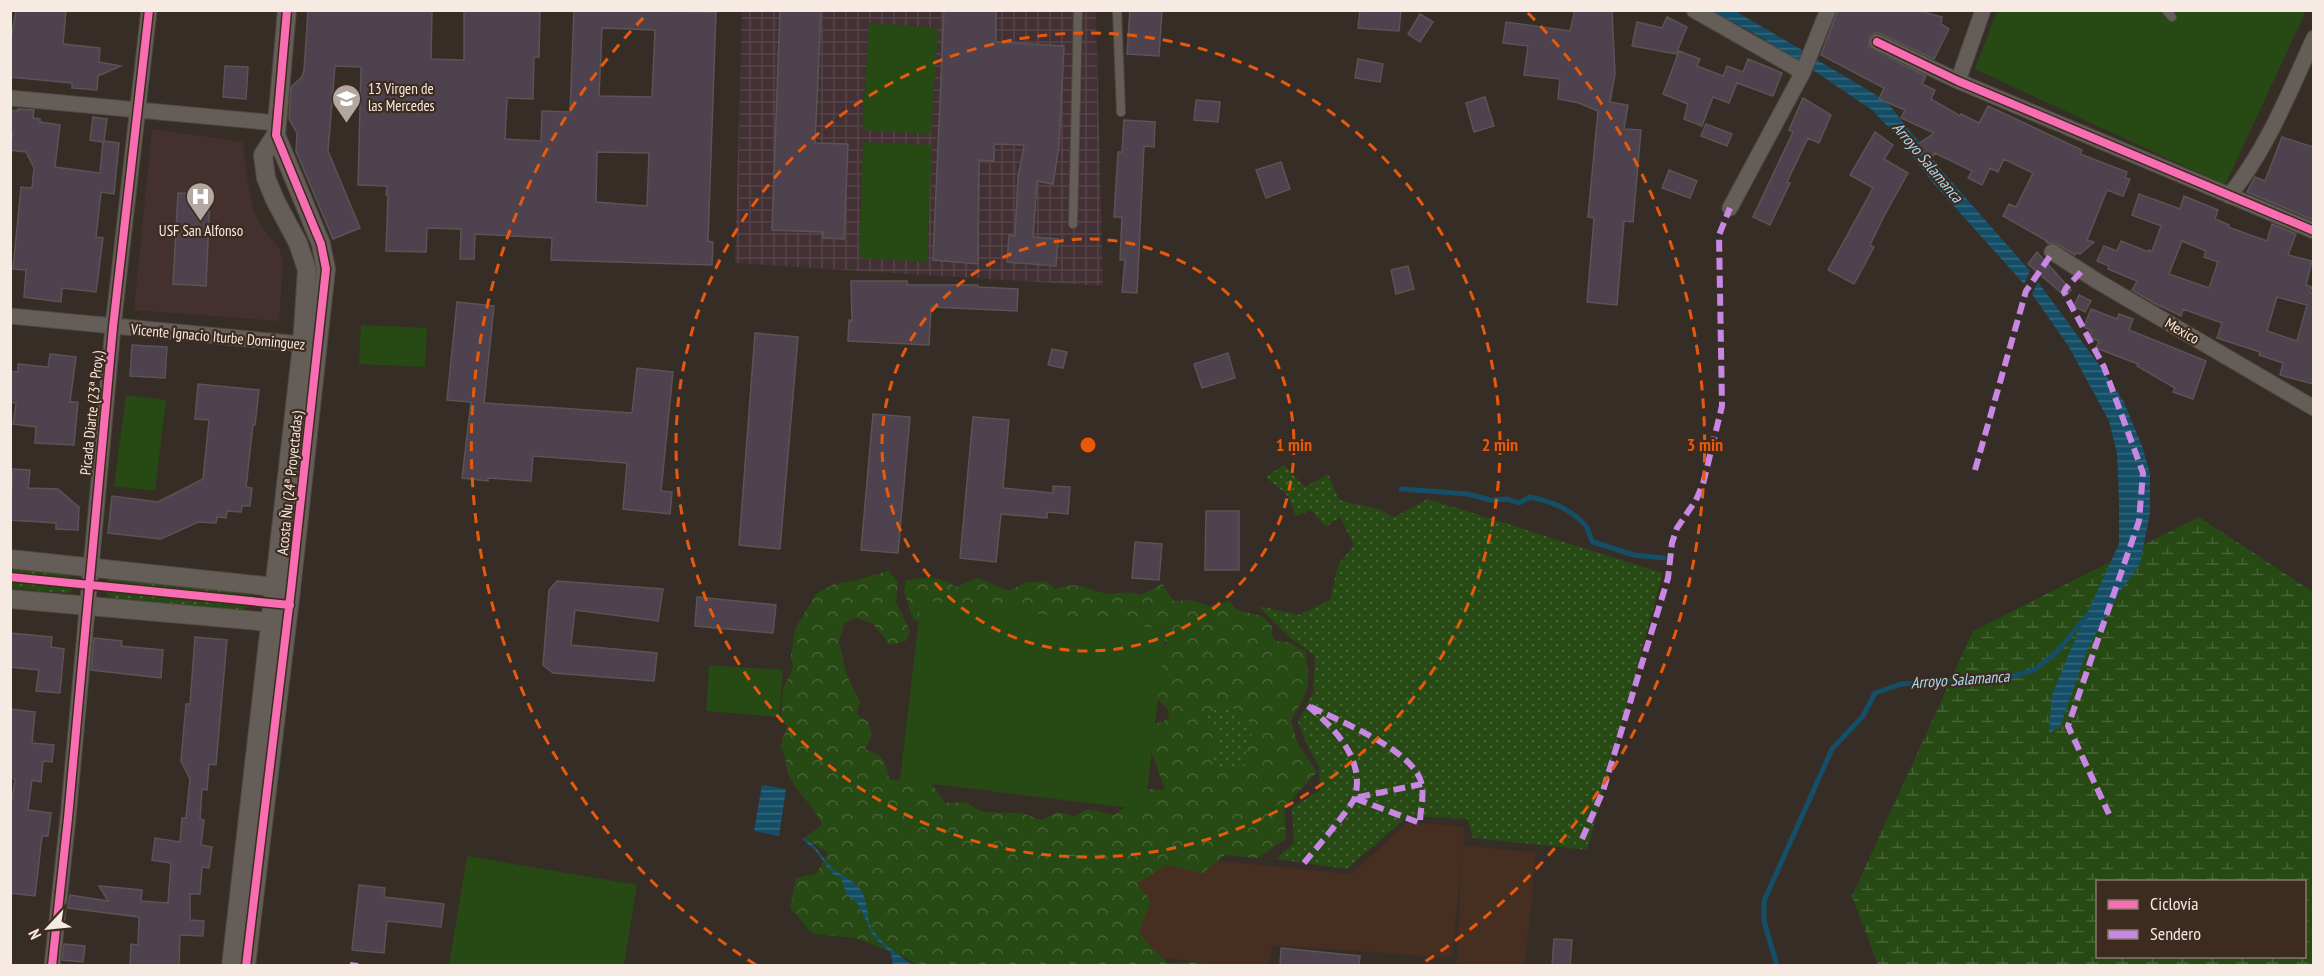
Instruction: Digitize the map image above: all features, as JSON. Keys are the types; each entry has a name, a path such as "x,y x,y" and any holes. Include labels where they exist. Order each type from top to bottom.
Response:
{"street":[{"name":"Picada Diarte (23ª Proy.)","path":"52,966 114,327 149,10"},
{"name":"Acosta Ñu (24ª Proyectadas)","path":"287,10 276,129 263,155 266,178 298,243 307,270 310,345"},
{"path":"1694,10 1803,72"},
{"path":"1730,208 1803,72 1828,10"},
{"path":"1958,81 1983,10"},
{"path":"2229,196 2248,172 2265,144 2313,38"},
{"path":"1877,42 1958,81 2313,231"},
{"path":"10,98 138,111 276,129"},
{"name":"Acosta Ñu (24ª Proyectadas)","path":"246,966 250,870 310,345 326,270 321,244 276,129"},
{"name":"Mexico","path":"2052,252 2097,281 2313,408"},
{"name":"Vicente Ignacio Iturbe Dominguez","path":"10,316 310,345"},
{"path":"10,559 283,588"},
{"path":"10,599 279,623"},
{"name":"Acosta Ñu (24ª Proyectadas)","path":"231,966 250,870"}],"lane":[{"path":"1073,224 1078,10"},
{"path":"1117,10 1121,112"},
{"path":"2166,10 2172,17"}],"shaded area":[{"path":"742,11 1096,11 1103,286 735,263"},
{"name":"USF San Alfonso","path":"152,129 243,142 253,210 265,231 279,248 283,263 279,321 134,310"},
{"path":"1409,822 1464,827 1463,845 1536,853 1525,965 1457,965 1462,854 1452,958 1272,945 1269,965 1200,965 1200,962 1130,954 1139,853 1351,874"}],"green space":[{"path":"1997,11 2306,11 2225,185 1975,69"},
{"path":"869,23 938,28 931,134 862,130"},
{"path":"863,142 932,145 927,262 859,258"},
{"path":"361,325 427,328 425,367 359,364"},
{"path":"126,395 166,400 155,491 114,486"},
{"path":"1284,465 1305,487 1328,474 1339,500 1381,510 1394,517 1428,499 1663,573 1587,850 1473,838 1468,819 1408,816 1347,869 1276,859 1294,843 1292,808 1320,790 1319,766 1298,722 1313,693 1315,656 1287,635 1258,606 1299,615 1330,600 1338,565 1354,545 1340,517 1326,527 1311,510 1296,516 1288,496 1266,477"},
{"path":"2199,517 2313,592 2313,965 1878,965 1852,896 1973,631"},
{"path":"10,567 67,573 72,577 73,588 71,592 65,593 11,588"},
{"path":"888,571 898,582 896,602 910,631 906,641 890,645 872,623 856,618 844,623 839,642 847,676 860,702 857,714 868,722 872,735 865,749 883,759 889,779 932,784 945,803 966,802 982,812 1022,813 1042,820 1057,812 1074,816 1088,809 1114,815 1126,807 1133,788 1165,790 1149,745 1155,724 1169,719 1168,709 1157,697 1154,683 1158,651 1170,641 1137,648 930,627 913,619 904,592 906,580 932,578 943,580 956,587 978,578 1009,591 1024,583 1045,581 1055,589 1076,585 1103,593 1141,595 1162,584 1174,601 1191,600 1210,606 1229,601 1237,610 1262,616 1272,626 1271,634 1276,641 1288,642 1305,651 1308,673 1307,688 1291,721 1298,744 1317,772 1284,808 1286,839 1257,858 1225,855 1203,873 1166,865 1137,884 1151,900 1139,932 1168,963 1201,962 1201,965 919,966 900,955 855,938 813,934 790,908 796,878 816,874 828,853 805,838 822,825 790,778 785,756 780,747 787,727 781,717 783,688 793,669 791,656 795,629 816,594 834,584"},
{"path":"112,577 245,590 252,598 252,604 243,610 110,598 105,591 108,579"},
{"path":"921,600 1166,629 1145,810 900,780"},
{"path":"709,665 783,670 779,717 706,711"},
{"path":"1220,707 1234,709 1255,727 1246,747 1245,767 1224,770 1212,765 1218,736 1203,718"},
{"path":"467,856 637,885 624,965 449,965"}],"water":[{"path":"1711,11 1735,11 1807,53 1804,65 1752,32"},
{"path":"1814,58 1886,101 1942,171 2030,271 2024,284 1934,184 1896,135 1872,110 1810,68"},
{"path":"2038,282 2124,402 2150,473 2150,513 2140,564 2119,593 2088,648 2060,727 2049,733 2052,695 2119,544 2119,500 2117,454 2109,421 2069,347 2032,294"},
{"path":"762,785 786,789 779,836 754,831"},
{"path":"805,838 834,869 859,888 865,900 869,920 877,935 888,947 913,965 893,965 891,953 874,937 858,904 846,893 841,878 833,874 815,850 802,839"}],"building":[{"path":"16,10 66,10 63,44 100,48 99,62 121,66 98,76 97,90 72,88 72,83 10,77 10,45"},
{"path":"308,10 432,10 431,59 464,60 464,10 540,10 539,57 534,57 533,99 507,98 505,139 541,141 542,111 570,112 574,10 716,12 708,241 713,242 712,265 551,260 552,238 475,234 474,259 460,259 461,229 427,228 426,252 386,251 387,186 358,185 361,67 335,66 328,151 360,228 333,239 296,151 297,133 289,119 291,87 302,77","holes":["602,28 655,30 652,97 599,96","597,152 649,153 647,206 596,202"]},
{"path":"780,10 821,10 815,143 848,144 844,239 823,238 823,232 772,230"},
{"path":"944,10 996,10 996,42 1064,46 1059,145 1053,184 1037,181 1033,237 1058,239 1056,266 1007,262 1009,235 1015,236 1018,178 1024,145 994,144 994,161 979,160 978,264 933,260"},
{"path":"1130,10 1162,10 1159,56 1127,54"},
{"path":"1360,10 1401,10 1399,31 1358,28"},
{"path":"1575,10 1612,10 1615,74 1610,102 1628,105 1624,129 1641,130 1633,222 1624,221 1617,305 1587,302 1594,218 1588,217 1598,111 1579,103 1558,99 1560,79 1524,75 1528,46 1503,43 1506,22 1570,31"},
{"path":"1838,10 1916,10 1942,17 1941,24 1949,29 1934,59 1877,32 1869,37 1869,47 1926,76 1922,84 1935,90 1931,99 1960,116 1961,114 1979,123 1988,106 2082,150 2080,154 2127,172 2125,178 2130,179 2123,196 2107,190 2087,240 2094,242 2080,254 2075,255 2057,244 2046,242 2003,216 2009,204 2016,207 2033,173 2004,159 1998,172 1990,168 1982,185 1968,178 1972,171 1935,153 1929,163 1917,145 1934,133 1901,118 1905,110 1879,99 1884,88 1821,55"},
{"path":"1420,14 1433,22 1420,42 1408,34"},
{"path":"1667,17 1687,27 1676,54 1632,46 1637,22 1662,28"},
{"path":"1679,51 1700,59 1697,66 1723,76 1727,66 1743,72 1748,59 1782,73 1773,96 1737,83 1729,103 1713,97 1702,126 1684,119 1688,104 1663,94"},
{"path":"1358,59 1383,64 1380,82 1355,78"},
{"path":"225,66 248,67 246,99 223,97"},
{"path":"1485,97 1494,126 1474,132 1466,103"},
{"path":"1803,98 1831,115 1819,143 1808,138 1770,225 1753,217 1793,132 1789,130"},
{"path":"1196,100 1220,102 1218,122 1194,120"},
{"path":"18,109 34,110 33,118 40,119 40,122 60,125 55,167 100,173 103,142 90,140 93,117 107,119 104,141 119,143 114,194 101,192 96,237 103,238 96,292 62,288 61,302 24,297 26,270 13,269 21,187 32,188 34,168 26,152 10,150 13,132 10,131 10,110 18,111"},
{"path":"1124,120 1155,122 1154,147 1144,146 1137,293 1122,292 1125,260 1120,260 1122,217 1114,217 1118,152 1122,152"},
{"path":"1706,124 1732,134 1727,146 1701,136"},
{"path":"1875,132 1893,145 1884,159 1908,173 1884,216 1870,245 1874,247 1854,284 1828,270 1873,188 1850,175"},
{"path":"2282,137 2313,147 2313,220 2247,192 2255,177 2265,181"},
{"path":"1281,162 1290,189 1266,198 1256,170"},
{"path":"1669,170 1697,181 1690,198 1662,188"},
{"path":"178,193 210,195 206,286 173,284"},
{"path":"2139,194 2180,209 2184,196 2218,210 2215,219 2229,225 2228,227 2267,241 2272,224 2296,234 2288,255 2312,261 2306,285 2312,287 2310,292 2313,294 2313,384 2280,375 2283,363 2259,355 2260,352 2217,338 2222,323 2183,309 2181,316 2154,303 2132,290 2137,281 2108,269 2109,266 2097,261 2104,246 2117,251 2121,241 2149,252 2149,250 2152,251 2161,226 2132,215","holes":["2182,241 2206,251 2204,257 2218,262 2209,288 2169,274","2277,297 2307,305 2297,341 2267,331"]},
{"path":"2037,252 2071,290 2065,296 2028,264"},
{"path":"1408,266 1414,289 1396,294 1391,270"},
{"path":"851,281 907,281 907,285 978,285 978,287 1018,289 1017,311 931,307 929,345 848,341 849,320 852,321"},
{"path":"2079,295 2091,301 2085,312 2074,306"},
{"path":"457,302 494,306 484,403 632,413 637,368 673,372 661,491 672,492 670,514 623,509 627,463 533,456 531,481 488,478 488,481 462,478 471,402 447,400"},
{"path":"2091,309 2117,319 2119,314 2133,319 2129,330 2206,361 2193,399 2173,392 2175,388 2137,366 2138,364 2096,348 2099,341 2089,337 2092,331 2084,327"},
{"path":"755,333 798,337 780,549 739,545"},
{"path":"132,345 167,347 165,378 130,376"},
{"path":"1052,349 1067,352 1063,368 1048,365"},
{"path":"1228,353 1235,378 1202,388 1194,364"},
{"path":"50,354 76,357 70,402 78,402 74,445 35,443 36,427 13,424 16,403 10,402 10,371 18,372 18,364 48,367"},
{"path":"198,384 259,390 246,487 252,488 250,506 242,506 241,512 227,511 226,518 217,517 216,523 198,522 161,539 108,533 112,496 158,502 203,479 209,420 195,419"},
{"path":"873,414 910,417 898,553 861,550"},
{"path":"973,417 1009,420 1003,488 1053,493 1053,486 1070,487 1068,514 1047,512 1047,518 1001,514 996,562 960,558"},
{"path":"13,469 30,470 28,488 58,489 79,507 78,530 56,529 56,523 10,520"},
{"path":"1206,511 1239,511 1239,570 1205,570"},
{"path":"1135,542 1162,544 1159,580 1132,578"},
{"path":"557,581 663,589 658,621 575,610 571,645 657,653 654,681 553,673 543,665 549,590"},
{"path":"697,597 776,605 773,633 695,626"},
{"path":"10,633 52,637 51,647 64,649 60,693 36,691 39,670 10,667"},
{"path":"195,637 227,640 216,765 209,764 207,790 202,789 200,819 204,820 201,845 212,847 209,868 202,867 200,894 190,894 190,920 204,921 203,936 180,935 179,966 130,966 131,944 138,945 139,917 68,908 70,895 108,901 99,886 142,890 141,901 168,903 171,863 152,860 155,838 180,842 182,818 186,818 190,779 181,761 186,704 190,704"},
{"path":"94,638 122,641 121,646 163,650 161,678 91,670"},
{"path":"10,709 35,712 32,743 54,745 52,762 43,761 41,782 32,780 28,810 51,813 48,836 42,836 35,896 10,893 10,814 15,779 10,778"},
{"path":"359,885 385,888 384,897 444,904 441,927 387,921 384,953 352,950"},
{"path":"1554,939 1572,940 1570,966 1552,966"},
{"path":"64,944 85,946 83,962 62,960"},
{"path":"1281,948 1360,956 1359,966 1280,966"}],"waterway":[{"path":"1401,489 1468,494 1490,500 1507,499 1519,503 1530,497 1538,499 1560,506 1573,514 1586,527 1593,542 1634,555 1664,558"},
{"name":"Arroyo Salamanca","path":"1777,966 1764,921 1764,901 1832,749 1863,716 1875,693 1901,684 2014,676 2034,670 2057,652 2088,614"}],"marked path":[{"path":"1582,839 1603,791 1668,578 1672,543 1677,528 1696,500 1703,484 1722,406 1719,235 1730,208"},
{"path":"1975,470 2026,291 2053,252"},
{"path":"2081,272 2064,292 2104,367 2143,473 2139,521 2068,726 2109,814"},
{"path":"1304,863 1352,802 1357,783 1356,769 1345,745 1307,705 1374,738 1406,761 1417,773 1422,786 1420,823 1354,798 1422,784"},
{"path":"350,965 358,966"}],"cycle path":[{"path":"52,966 68,818 113,327 149,10"},
{"path":"246,966 291,590 326,269 321,244 276,135 287,10"},
{"path":"1877,42 1958,81 2314,231"},
{"path":"10,577 290,605"}],"place":[{"name":"13 Virgen de las Mercedes","path":"347,124"},
{"name":"USF San Alfonso","path":"201,222"}]}
